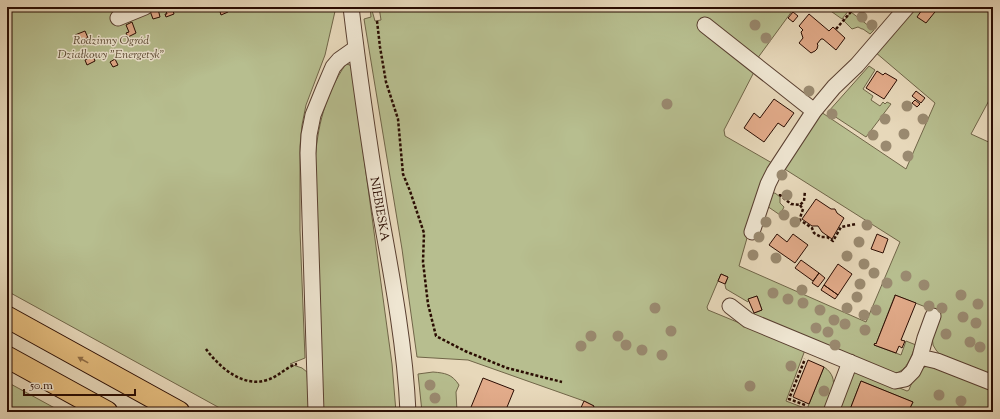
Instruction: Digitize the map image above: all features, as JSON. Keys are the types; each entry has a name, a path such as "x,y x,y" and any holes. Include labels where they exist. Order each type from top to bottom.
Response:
{"highway":[{"path":"7,317 179,412"},
{"path":"7,357 107,412"}],"street":[{"path":"118,18 145,7"},
{"name":"NIEBIESKA","path":"351,7 366,126 404,362 408,412"},
{"path":"752,232 768,184 774,172 814,111 857,65 907,7"},
{"path":"705,25 814,111"},
{"path":"316,412 308,153 309,135 313,115 333,68 339,60 356,48"},
{"path":"730,306 748,320 895,381 905,379 914,371 933,316"},
{"path":"920,357 937,361 993,383"},
{"path":"831,412 850,362"}],"path":[{"path":"836,29 855,7"},
{"path":"377,21 386,82 398,119 403,174 424,232 423,262 428,304 436,336 465,351 507,368 562,382"},
{"path":"779,187 780,195 791,204 800,206 803,209 800,220 812,228 814,233 821,237 827,237 833,241 841,227 856,224"},
{"path":"800,206 804,201 804,192"},
{"path":"805,405 789,399 810,346"},
{"path":"206,349 222,368 248,381 266,380 279,374 290,366 297,364"}],"green space":[{"name":"Rodzinny Ogród Działkowy \"Energetyk\"","path":"7,7 336,7 325,55 306,105 300,146 300,230 305,358 290,364 302,368 307,372 309,412 227,412 7,291"},
{"path":"370,7 375,21 381,20 379,7 795,7 757,59 792,98 798,108 754,72 724,130 725,136 772,163 766,172 739,266 866,322 900,242 783,168 821,112 906,169 935,103 875,52 913,7 993,7 993,93 971,134 993,144 993,376 941,356 933,345 932,334 941,313 895,295 876,344 875,343 874,345 901,355 906,341 916,345 906,366 894,374 755,316 754,313 762,310 757,296 749,299 748,302 726,289 725,285 728,277 721,274 707,307 708,310 805,350 786,401 807,409 824,367 832,377 833,388 824,412 591,412 594,406 584,401 468,360 417,357 402,249 364,19 371,17"},
{"path":"825,7 845,7 849,10 842,19"},
{"path":"851,12 874,30 870,34 858,27 852,29 844,21"},
{"path":"346,64 350,65 352,70 392,364 396,412 323,412 315,163 320,124 327,99"},
{"path":"869,66 875,70 863,89 873,96 871,100 880,106 883,102 885,104 887,102 891,104 866,137 828,112"},
{"path":"775,193 780,197 780,203 784,207 780,215 767,206 769,194"},
{"path":"932,365 992,388 993,398 989,408 993,410 993,412 908,412 913,402 861,381 849,412 837,412 849,375 855,372 858,371 907,391 909,390 919,370"},
{"path":"433,372 448,375 454,378 459,385 456,392 457,412 422,412 418,374"},
{"path":"7,382 62,412 7,412"}],"building":[{"path":"172,7 174,14 166,17 165,14 167,14 165,8"},
{"path":"220,7 226,7 228,12 221,15"},
{"path":"924,7 939,7 926,23 917,17"},
{"path":"158,9 160,17 153,19 150,11"},
{"path":"793,12 798,16 793,22 788,18"},
{"path":"809,14 829,31 833,27 845,38 836,50 823,39 821,39 817,44 817,49 811,53 799,43 803,38 801,32 803,30 799,26"},
{"path":"132,22 136,33 128,37 126,33 129,32 126,25"},
{"path":"85,31 88,38 78,42 75,35"},
{"path":"87,38 89,43 83,45 81,40"},
{"path":"93,56 95,61 87,65 85,60"},
{"path":"115,59 118,65 113,67 110,62"},
{"path":"877,71 883,75 885,73 897,80 884,99 866,88"},
{"path":"916,91 925,98 921,103 912,96"},
{"path":"774,99 794,113 784,127 778,123 764,142 744,128 754,113 760,118"},
{"path":"915,100 920,104 917,107 912,103"},
{"path":"816,199 831,209 835,209 837,213 844,218 832,239 822,232 818,226 812,226 802,219"},
{"path":"777,234 787,242 793,234 808,245 795,263 769,245"},
{"path":"877,234 888,239 883,253 871,249"},
{"path":"801,260 819,273 813,281 795,268"},
{"path":"838,264 852,274 838,295 824,285"},
{"path":"819,273 825,278 818,287 812,283"},
{"path":"721,274 728,277 725,284 718,281"},
{"path":"824,285 838,295 835,299 821,290"},
{"path":"895,295 916,303 901,340 905,341 902,348 899,346 896,353 874,345 875,343 876,344"},
{"path":"757,296 762,310 754,313 748,299"},
{"path":"808,360 824,367 809,404 793,397"},
{"path":"483,378 514,390 505,412 469,412"},
{"path":"861,381 913,402 908,412 849,412"},
{"path":"584,401 594,406 591,412 579,412"}]}
